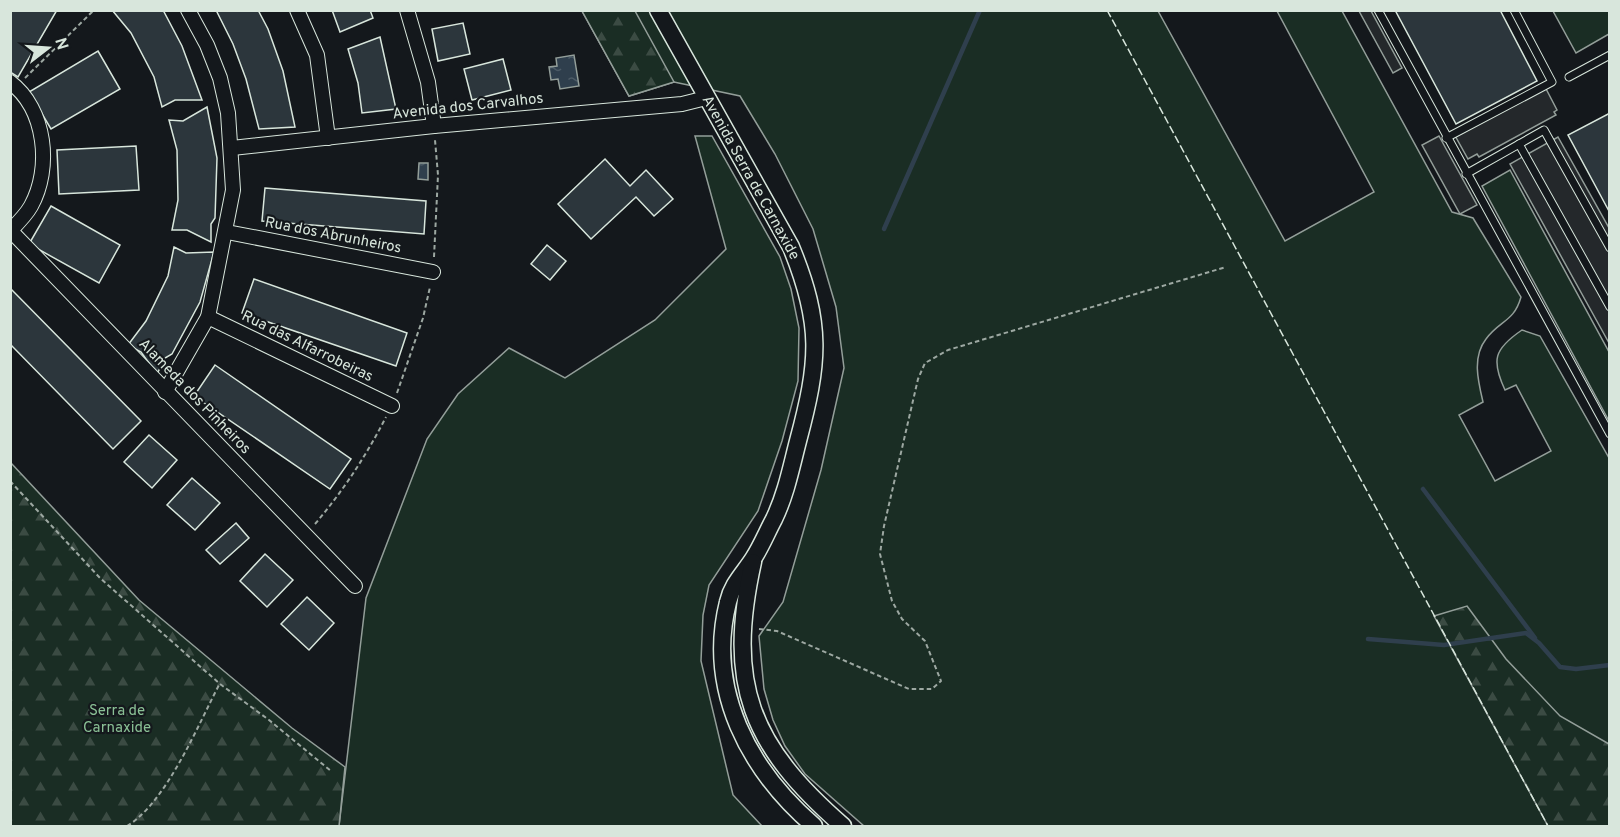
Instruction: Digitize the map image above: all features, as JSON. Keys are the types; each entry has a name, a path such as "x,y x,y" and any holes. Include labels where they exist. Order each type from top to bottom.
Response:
{"street":[{"path":"165,392 208,317 234,190 228,113 207,45 188,10"},
{"path":"297,10 317,55 328,138"},
{"path":"407,10 428,82 434,126"},
{"name":"Avenida Serra de Carnaxide","path":"658,10 791,247 804,279 814,315 816,337 813,386 783,499 754,558 736,581 728,600 723,655 726,684 734,718 760,770 791,806 814,826"},
{"path":"11,231 31,206 42,176 43,144 34,113 13,84"},
{"name":"Avenida dos Carvalhos","path":"232,148 434,126 682,104 706,98"},
{"name":"Alameda dos Pinheiros","path":"11,231 355,586"},
{"name":"Rua dos Abrunheiros","path":"227,232 433,272"},
{"name":"Rua das Alfarrobeiras","path":"208,317 392,406"},
{"name":"Avenida Serra de Carnaxide","path":"754,558 741,627 744,678 751,708 763,736 791,777 843,826"}],"lane":[{"path":"1378,10 1610,434"},
{"path":"1446,138 1552,81 1514,10"},
{"path":"1569,77 1610,55"},
{"path":"1466,174 1544,130 1610,248"},
{"path":"1520,144 1610,307"}],"path":[{"path":"13,84 94,10"},
{"path":"306,536 339,496 368,452 392,406 423,318 433,272 438,224 438,175 434,126"},
{"path":"741,627 777,631 909,689 932,689 941,681 939,672 925,641 902,619 891,601 880,554 918,380 925,363 948,350 1226,267"},
{"path":"10,481 100,578 220,684 270,720 331,771"},
{"path":"127,826 139,819 170,778 220,684"}],"green space":[{"path":"582,11 1158,11 1285,241 1374,192 1277,11 1342,11 1452,212 1473,218 1521,297 1515,311 1491,333 1479,353 1478,378 1483,402 1459,415 1495,481 1551,451 1516,385 1505,390 1498,371 1497,363 1501,349 1522,330 1540,336 1609,458 1609,826 864,826 805,774 785,746 773,720 764,689 759,636 783,602 821,470 844,368 836,307 813,229 775,154 740,96 674,82 629,96"},
{"path":"582,11 635,11 674,82 629,96"},
{"path":"1553,11 1609,11 1609,34 1576,53"},
{"path":"695,136 712,136 780,257 791,289 799,328 798,381 782,441 758,511 709,585 703,615 701,661 733,795 762,826 339,826 366,598 427,439 458,394 509,348 565,378 655,320 726,249"},
{"path":"1510,170 1609,352 1609,421 1482,186"},
{"name":"Serra de Carnaxide","path":"11,463 139,600 292,728 345,767 339,826 11,826"},
{"path":"1467,606 1506,659 1560,716 1609,744 1609,826 1548,826 1434,616"}],"shaded area":[{"path":"1359,11 1371,11 1402,68 1393,73"},
{"path":"1543,83 1557,110 1554,112 1556,115 1479,157 1477,154 1468,159 1453,132"},
{"path":"1439,136 1477,205 1460,214 1422,145"},
{"path":"1558,137 1609,228 1609,343 1510,164"}],"water":[{"path":"574,55 579,86 560,89 558,79 551,80 549,67 557,66 556,58"},
{"path":"419,163 428,163 428,180 418,179"}],"building":[{"path":"10,10 57,10 18,77 10,72"},
{"path":"112,10 163,10 182,46 202,100 175,100 162,107 154,77 131,33"},
{"path":"216,10 258,10 268,29 283,71 295,127 259,129 246,79 233,44"},
{"path":"332,10 370,10 373,18 340,32"},
{"path":"1395,10 1500,10 1537,81 1456,124"},
{"path":"463,23 470,54 438,61 432,29"},
{"path":"380,37 396,109 362,113 358,83 348,49"},
{"path":"98,51 120,89 51,129 29,92"},
{"path":"503,59 511,90 472,100 464,69"},
{"path":"207,107 217,158 215,218 211,224 211,242 187,230 172,230 178,200 177,150 169,120 183,121"},
{"path":"1610,113 1610,213 1568,135"},
{"path":"136,146 139,190 59,194 57,150"},
{"path":"605,159 630,186 646,170 673,199 654,216 636,197 591,239 558,204"},
{"path":"265,188 426,201 424,234 262,221"},
{"path":"51,206 120,245 99,283 29,244"},
{"path":"547,245 566,261 550,280 531,264"},
{"path":"174,247 186,253 214,252 200,302 172,354 165,358 157,374 141,352 128,345 146,321 168,276"},
{"path":"254,279 407,333 396,366 242,313"},
{"path":"10,288 141,421 113,449 10,344"},
{"path":"215,365 351,459 330,489 194,396"},
{"path":"149,435 177,460 152,488 124,462"},
{"path":"192,478 220,503 195,530 167,505"},
{"path":"236,523 249,538 220,564 206,550"},
{"path":"265,554 293,580 267,607 240,581"},
{"path":"307,597 334,623 309,650 281,624"}],"waterway":[{"path":"884,229 980,10"},
{"path":"1423,489 1535,638"},
{"path":"1368,639 1444,645 1526,633 1539,643 1560,667 1576,669 1610,665"}],"fence":[{"path":"1107,10 1548,826"}]}
